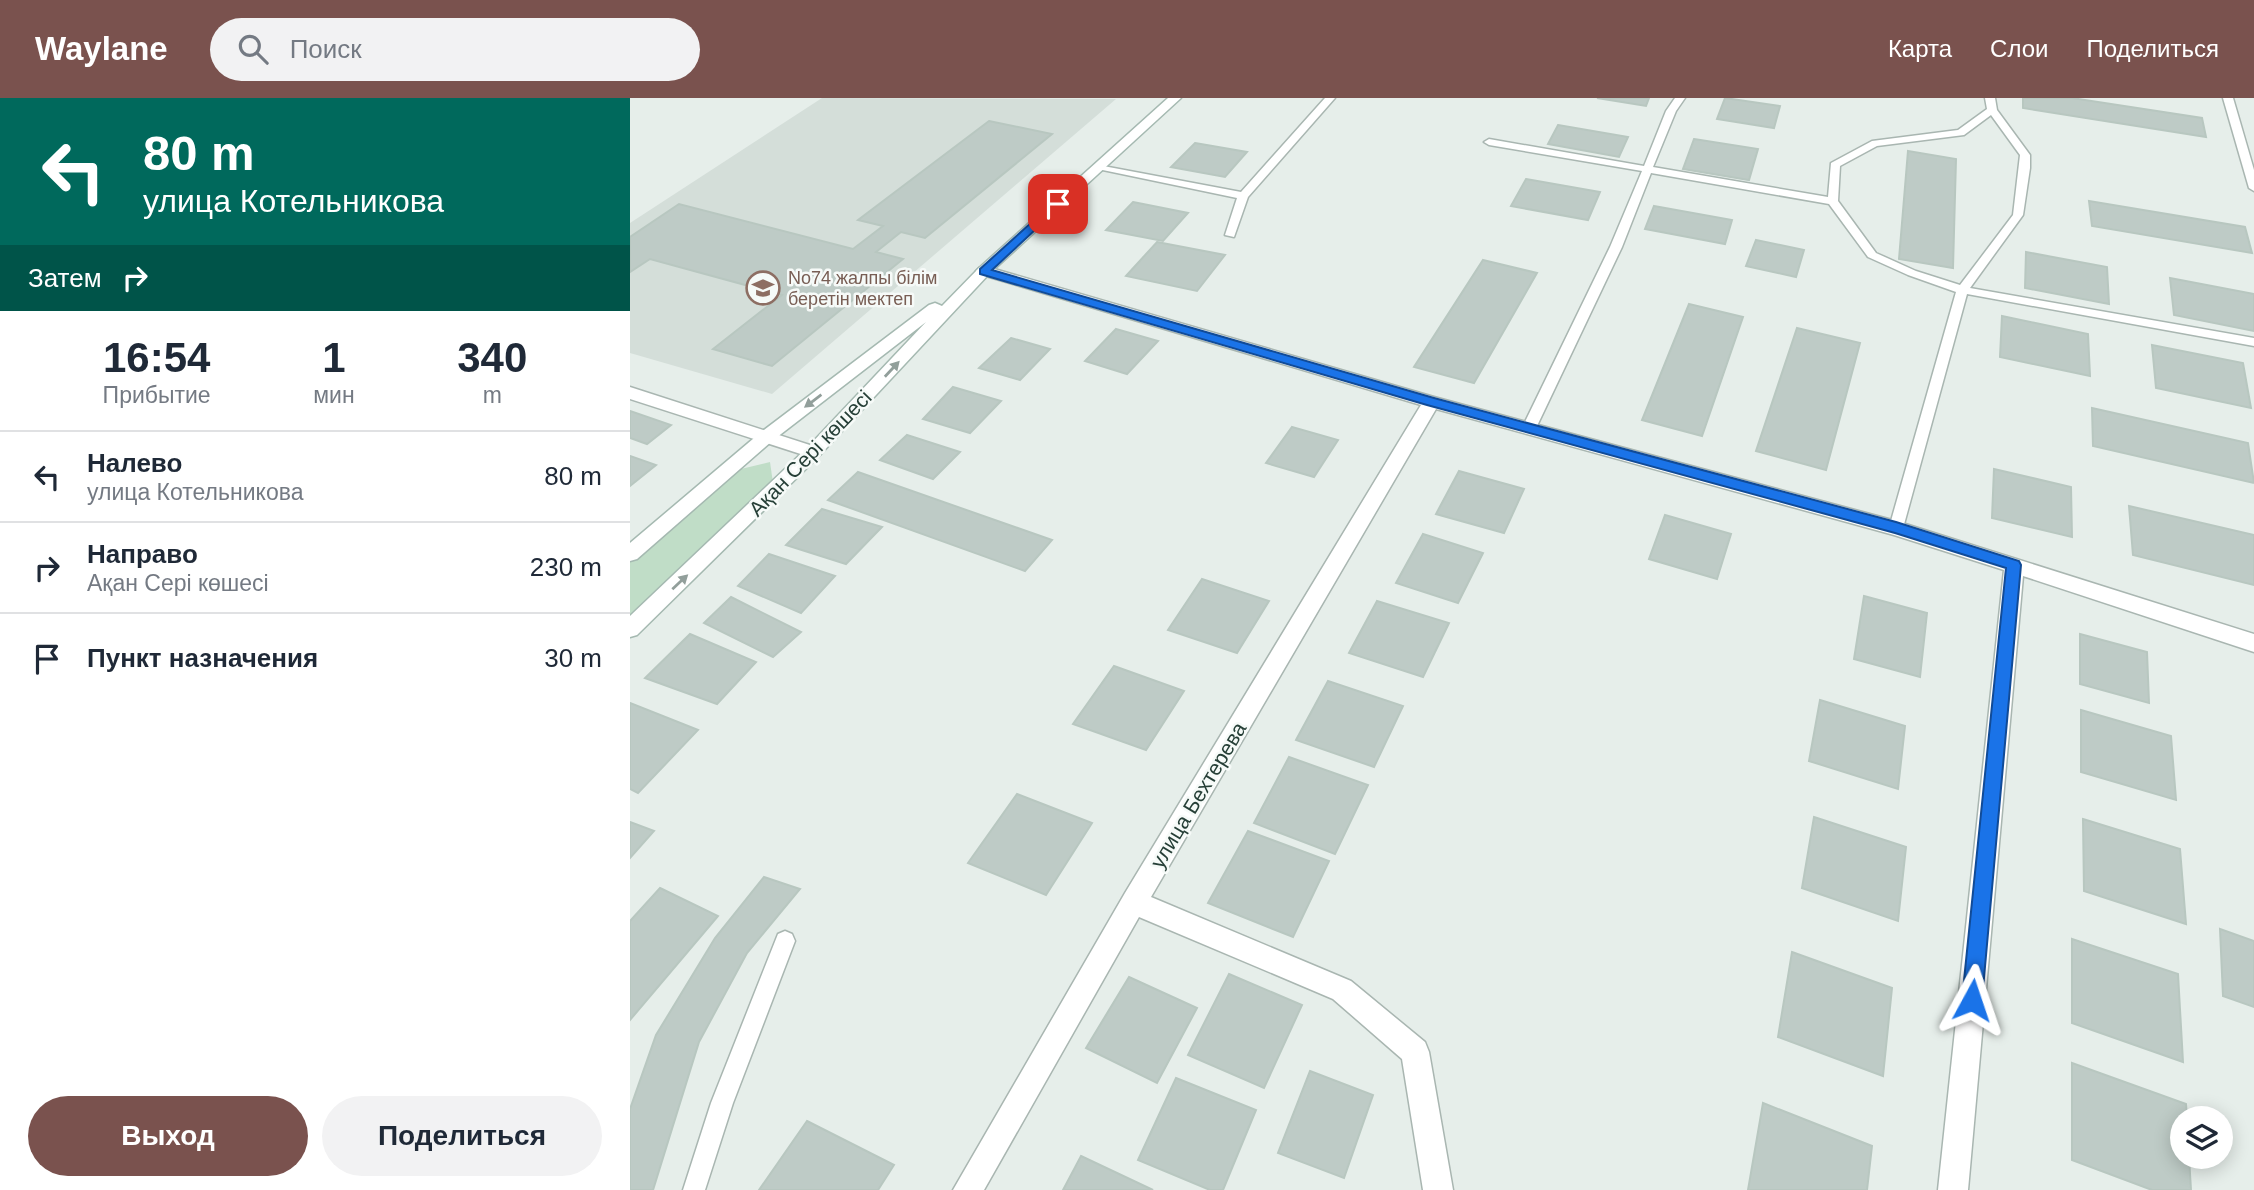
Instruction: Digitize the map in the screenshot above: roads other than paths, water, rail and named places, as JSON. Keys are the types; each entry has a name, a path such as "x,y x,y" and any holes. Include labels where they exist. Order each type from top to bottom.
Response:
{"street":[{"name":"Ақан Сері көшесі","path":"630,629 813,452 984,271 1175,98"},
{"name":"Ақан Сері көшесі","path":"630,554 766,437 984,271"},
{"path":"984,271 1431,402 1896,528 2254,643"},
{"path":"630,393 813,452"},
{"name":"улица Бехтерева","path":"968,1190 1134,902 1431,402"},
{"path":"1953,1190 2014,565"},
{"path":"1134,902 1342,990 1415,1052 1438,1190"}],"lane":[{"path":"1230,235 1243,196 1330,98"},
{"path":"1530,428 1616,247 1671,111 1680,98"},
{"path":"1896,528 1962,290 2018,215 2025,155 1992,110 1990,98"},
{"path":"2228,98 2254,188"},
{"path":"1992,110 1961,133 1875,143 1835,165 1833,201 1872,255 1912,273 1962,290 2254,341"},
{"path":"1489,142 1833,201"},
{"path":"1098,168 1243,196"},
{"path":"694,1190 722,1103 785,941"}],"place":[{"name":"No74 жалпы білім беретін мектеп","path":"763,288"}]}
